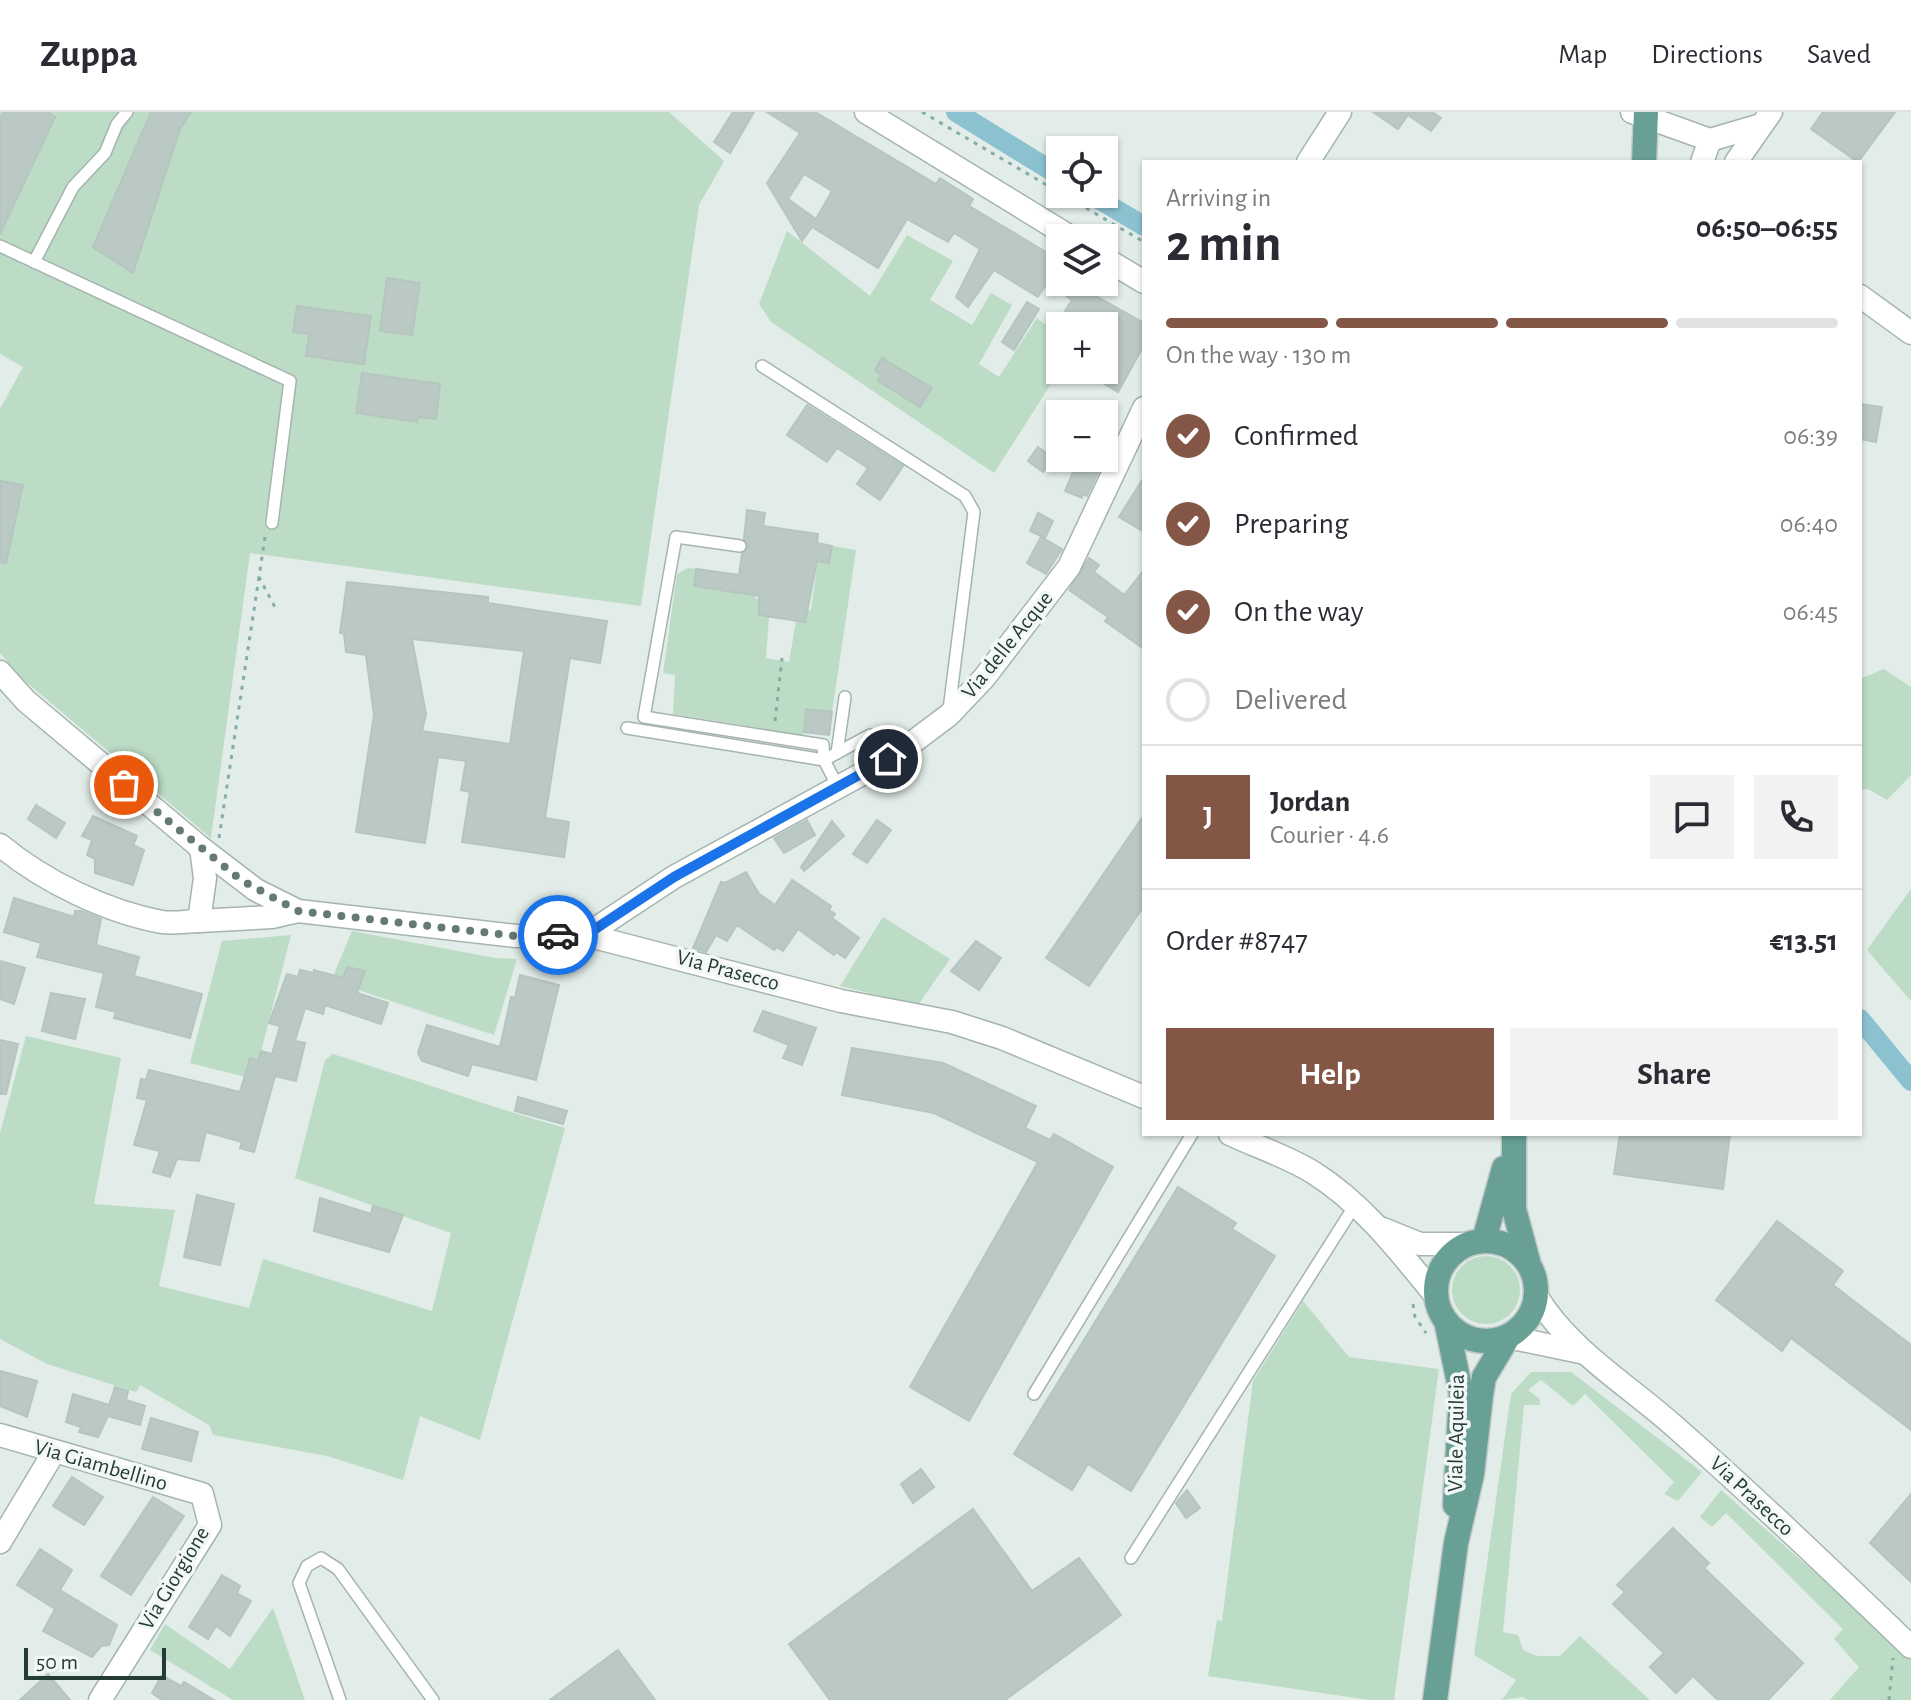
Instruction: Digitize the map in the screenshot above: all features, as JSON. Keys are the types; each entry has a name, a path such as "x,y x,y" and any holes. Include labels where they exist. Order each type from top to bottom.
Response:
{"main road":[{"path":"1641,113 1644,160"},
{"path":"1476,1242 1512,1136"},
{"path":"1513,1136 1514,1209 1537,1297"},
{"path":"1435,1295 1443,1264 1476,1242 1502,1243 1529,1263"},
{"name":"Viale Aquileia","path":"1435,1295 1447,1325 1461,1393 1455,1475 1456,1543"},
{"name":"Viale Aquileia","path":"1435,1700 1456,1543 1472,1474 1484,1377 1508,1337 1522,1327 1532,1313 1537,1297"},
{"path":"1447,1325 1475,1341 1491,1342 1508,1337"}],"street":[{"path":"866,112 1049,224"},
{"path":"1309,160 1340,112"},
{"path":"1680,112 1724,160"},
{"path":"1641,113 1706,139 1766,118"},
{"path":"1737,160 1766,118"},
{"path":"1702,160 1706,139"},
{"path":"1118,266 1142,281"},
{"path":"1862,297 1911,333"},
{"name":"Via delle Acque","path":"586,935 674,877 891,758 949,715 984,678 1069,567 1142,412"},
{"name":"Via Prasecco","path":"0,672 26,701 207,853 256,890 298,911"},
{"name":"Via Prasecco","path":"1,850 63,886 164,922 272,917 298,911 516,936 586,935 841,1001 952,1022 1002,1038 1142,1096"},
{"path":"199,921 207,853"},
{"path":"1234,1136 1313,1172 1355,1205 1378,1227 1435,1295"},
{"path":"1378,1227 1420,1244 1476,1242"},
{"name":"Via Prasecco","path":"1537,1297 1547,1313 1586,1353 1725,1471 1906,1642"},
{"name":"Via Prasecco","path":"1508,1337 1586,1353"},
{"name":"Via Giambellino","path":"0,1435 202,1494"},
{"path":"0,1542 54,1452"},
{"name":"Via Giorgione","path":"100,1700 210,1525 202,1494"}],"lane":[{"path":"34,262 73,187 105,153 117,124 127,112"},
{"path":"0,246 290,381 272,523"},
{"path":"762,366 965,496 974,512 949,715"},
{"path":"740,546 676,537 644,717 823,745 824,760 838,787"},
{"path":"837,753 845,697"},
{"path":"627,728 824,760 870,735 891,758"},
{"path":"1034,1394 1191,1136"},
{"path":"1131,1558 1355,1205"},
{"path":"340,1700 299,1583 307,1566 321,1558 338,1569 433,1700"}],"path":[{"path":"922,112 1142,241"},
{"path":"207,853 219,840 259,577 266,536 272,523"},
{"path":"259,577 277,611"},
{"path":"773,737 782,658"},
{"path":"1889,1700 1895,1642 1906,1642"}],"green space":[{"path":"0,112 669,112 724,161 699,205 641,606 250,553 211,838 19,676 0,653 0,409 23,367 0,354"},
{"path":"787,231 870,296 907,235 953,261 930,300 972,325 991,293 1012,305 979,364 999,377 1037,318 1046,325 1046,384 1051,384 994,473 771,322 759,304"},
{"path":"832,546 856,550 832,712 806,709 803,735 673,714 675,675 663,673 677,574 688,568 696,569 694,587 753,595 761,603 760,615 769,617 766,658 789,662 796,621 805,621 807,610 811,610 816,573 810,571 811,560 829,563"},
{"path":"1884,669 1911,687 1911,775 1887,800 1868,789 1862,790 1862,678"},
{"path":"1911,889 1911,1001 1867,950"},
{"path":"883,917 950,959 918,1005 840,986"},
{"path":"352,931 495,958 517,959 494,1035 331,981"},
{"path":"291,935 254,1079 190,1063 222,941"},
{"path":"26,1036 121,1058 94,1204 175,1210 159,1286 249,1308 263,1259 432,1311 451,1233 295,1178 325,1060 333,1054 565,1128 480,1440 420,1416 403,1480 327,1456 213,1435 209,1425 140,1385 136,1392 47,1364 0,1339 0,1133"},
{"path":"1479,1256 1493,1256 1505,1261 1515,1271 1520,1290 1515,1309 1505,1319 1493,1324 1479,1324 1467,1319 1457,1309 1452,1297 1452,1283 1457,1271 1467,1261"},
{"path":"1303,1301 1349,1357 1439,1369 1394,1700 1369,1700 1208,1676 1217,1620 1222,1621 1253,1381"},
{"path":"1531,1372 1571,1372 1702,1472 1678,1501 1664,1494 1674,1482 1585,1394 1573,1406 1541,1380 1528,1390 1540,1399 1540,1405 1524,1405 1503,1632 1518,1635 1523,1650 1537,1656 1560,1656 1580,1636 1650,1700 1528,1700 1523,1697 1502,1700 1516,1680 1474,1655 1511,1394"},
{"path":"1721,1490 1911,1657 1911,1700 1830,1700 1859,1667 1834,1639 1843,1629 1726,1513 1712,1527 1700,1517"},
{"path":"273,1608 305,1700 233,1700 150,1650 165,1624 230,1669"}],"building":[{"path":"4,112 47,112 55,117 0,234 0,119"},
{"path":"151,112 191,112 180,129 133,273 93,247"},
{"path":"733,112 754,112 730,153 714,142"},
{"path":"767,112 815,112 936,184 940,178 973,199 969,206 1046,252 1046,285 1038,297 994,270 968,307 956,297 980,249 954,233 948,242 907,219 878,268 812,227 802,241 767,183 800,133","holes":["804,174 832,191 816,219 788,199"]},
{"path":"1373,112 1432,112 1441,118 1431,131 1408,115 1398,129"},
{"path":"1823,112 1895,112 1859,160 1811,129"},
{"path":"387,278 420,283 412,335 380,331"},
{"path":"1066,296 1096,296 1142,322 1142,349 1118,392 1105,384 1118,384 1118,312 1067,312 1072,300"},
{"path":"1027,302 1039,309 1014,350 1002,342"},
{"path":"297,306 371,316 364,364 306,356 309,334 293,332"},
{"path":"882,358 932,388 920,407 878,381 881,375 875,370"},
{"path":"362,373 440,384 436,419 419,417 417,422 356,413"},
{"path":"1862,404 1882,407 1876,442 1862,439"},
{"path":"807,405 903,466 880,500 857,484 868,468 837,448 827,462 787,435"},
{"path":"1038,447 1046,453 1043,472 1028,461"},
{"path":"1073,472 1098,472 1087,496 1083,494 1082,498 1065,491"},
{"path":"1142,480 1142,531 1119,517"},
{"path":"1,481 23,485 6,563 0,562"},
{"path":"747,510 765,513 763,526 818,534 817,543 832,546 829,563 817,561 805,622 759,615 759,596 694,586 696,569 739,575 742,554 748,546 744,539"},
{"path":"1038,513 1053,521 1045,538 1030,531"},
{"path":"1041,537 1062,549 1046,574 1027,563"},
{"path":"1089,558 1099,565 1094,572 1124,595 1142,572 1142,648 1105,621 1108,617 1069,590"},
{"path":"347,582 488,597 488,603 607,621 600,663 570,658 545,818 569,822 564,857 462,842 470,792 461,790 466,761 438,757 425,843 356,832 374,715 366,655 346,652 344,634 340,633","holes":["412,639 524,651 510,744 422,731 426,714"]},
{"path":"806,709 832,712 829,735 804,732"},
{"path":"36,805 65,823 56,838 28,819"},
{"path":"93,816 137,836 133,845 144,850 133,885 95,873 95,859 87,855 92,840 82,836"},
{"path":"1142,818 1142,909 1089,986 1046,958"},
{"path":"807,820 815,835 784,853 774,838"},
{"path":"877,820 891,830 867,863 853,854"},
{"path":"832,821 844,836 804,871 801,867"},
{"path":"746,872 759,894 775,905 792,880 831,906 829,910 835,914 832,918 859,938 845,958 836,952 834,955 798,929 783,951 777,947 774,950 737,925 727,941 716,935 706,952 693,948 721,882 725,883"},
{"path":"14,898 74,917 75,911 82,911 101,919 96,945 139,957 134,976 202,994 190,1038 114,1018 116,1012 96,1007 104,973 37,957 41,943 4,932"},
{"path":"976,941 1001,958 979,990 951,971"},
{"path":"0,961 25,968 14,1004 0,999"},
{"path":"347,967 365,971 357,993 388,1003 381,1024 325,1005 323,1014 305,1008 295,1041 305,1043 296,1081 275,1076 254,1152 240,1148 242,1142 206,1132 199,1161 177,1159 170,1177 153,1172 160,1151 134,1145 147,1100 137,1098 141,1079 146,1080 149,1070 240,1092 250,1058 258,1061 261,1051 272,1054 280,1026 269,1023 287,974 298,977 300,970 314,973 314,970 343,978"},
{"path":"520,975 559,985 536,1080 472,1064 468,1076 422,1061 418,1053 427,1025 500,1047 511,997 515,998"},
{"path":"51,993 85,999 75,1039 42,1031"},
{"path":"763,1011 816,1028 802,1065 783,1058 789,1045 754,1031"},
{"path":"0,1040 18,1044 6,1094 0,1094"},
{"path":"852,1048 943,1063 1036,1106 1025,1128 1050,1140 1054,1134 1113,1167 969,1421 910,1387 1038,1162 934,1113 842,1095"},
{"path":"518,1097 567,1111 563,1124 515,1111"},
{"path":"1620,1136 1730,1136 1723,1189 1614,1174"},
{"path":"1178,1187 1236,1223 1232,1229 1275,1256 1131,1491 1088,1464 1072,1490 1014,1454"},
{"path":"197,1195 234,1204 220,1265 184,1257"},
{"path":"320,1198 371,1214 373,1206 403,1215 389,1252 314,1231"},
{"path":"1777,1221 1843,1271 1833,1285 1911,1345 1911,1430 1791,1338 1782,1351 1716,1300"},
{"path":"0,1371 37,1381 27,1417 0,1406"},
{"path":"115,1387 128,1391 126,1400 145,1406 140,1425 108,1416 98,1437 79,1432 81,1427 66,1422 73,1394 109,1405"},
{"path":"151,1418 198,1432 191,1461 142,1449"},
{"path":"921,1469 934,1487 913,1503 901,1484"},
{"path":"72,1477 103,1497 84,1525 53,1506"},
{"path":"1187,1490 1200,1508 1186,1518 1176,1503"},
{"path":"1911,1494 1911,1582 1870,1543"},
{"path":"153,1497 184,1516 131,1595 101,1576"},
{"path":"973,1509 1032,1591 1079,1558 1121,1615 1005,1700 830,1700 789,1644"},
{"path":"1673,1528 1709,1563 1704,1568 1803,1663 1768,1700 1718,1700 1693,1676 1676,1693 1650,1667 1664,1653 1613,1604 1625,1592 1617,1585"},
{"path":"40,1549 72,1570 60,1590 117,1625 109,1645 101,1646 92,1657 43,1631 55,1609 17,1585"},
{"path":"222,1575 240,1586 237,1593 251,1601 230,1636 216,1626 208,1639 189,1627"},
{"path":"618,1650 655,1700 550,1700"},
{"path":"48,1674 70,1700 20,1700"},
{"path":"162,1675 181,1686 184,1682 214,1700 162,1700 152,1693"}],"waterway":[{"path":"956,112 1046,167"},
{"path":"1114,208 1142,225"},
{"path":"1862,1021 1911,1081"}],"way so far":[{"path":"124,785 241,880 298,911 516,936 558,935"}],"route":[{"path":"558,935 586,935 674,877 888,759"}]}
